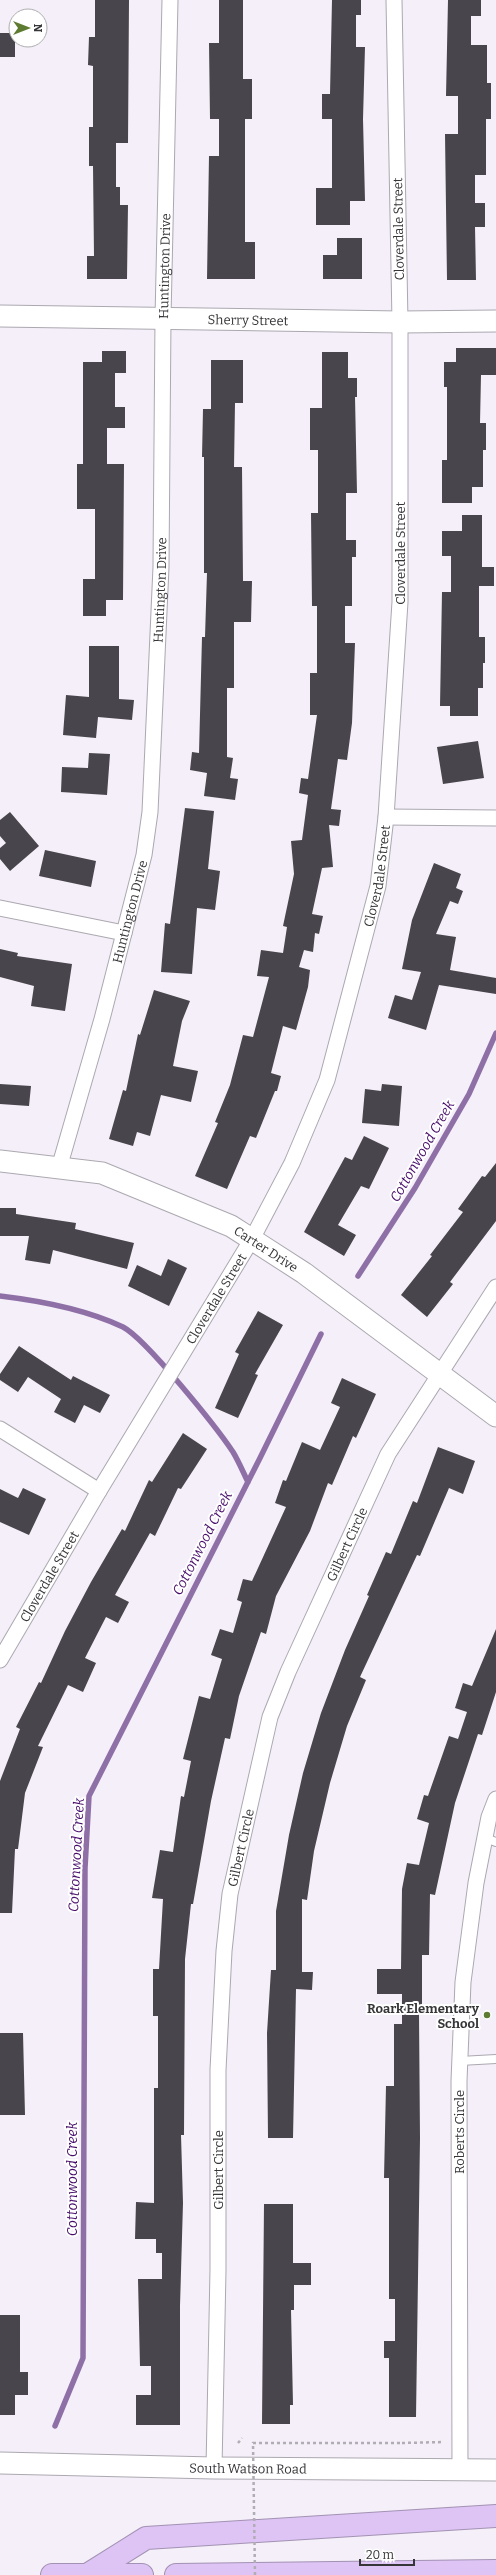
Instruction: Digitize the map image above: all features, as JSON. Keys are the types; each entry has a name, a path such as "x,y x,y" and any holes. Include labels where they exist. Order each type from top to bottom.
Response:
{"highway":[{"path":"87,2575 146,2538 496,2516"},
{"path":"176,2575 496,2571"},
{"path":"52,2575 142,2575"}],"street":[{"name":"Huntington Drive","path":"59,1168 102,1019 144,855 150,812 161,567 163,318 170,0"},
{"name":"Cloverdale Street","path":"0,1660 98,1491 252,1239 292,1163 327,1080 378,886 386,817 400,602 400,322 394,0"},
{"name":"Sherry Street","path":"0,316 400,322 496,321"},
{"path":"386,817 496,818"},
{"path":"0,908 124,933"},
{"name":"Carter Drive","path":"0,1161 102,1172 231,1226 321,1285 496,1416"},
{"name":"Gilbert Circle","path":"214,2468 218,2270 218,2070 224,1951 230,1894 270,1717 388,1454 496,1287"},
{"path":"0,1429 98,1491"},
{"name":"Roberts Circle","path":"460,2469 460,2061 463,1982 476,1883 491,1840 496,1799"},
{"name":"South Watson Road","path":"0,2463 214,2468 496,2470"}],"lane":[{"path":"460,2061 496,2059"}],"path":[{"path":"238,2443 242,2438"},
{"path":"255,2575 253,2444 444,2442"}],"building":[{"path":"95,0 129,0 128,143 116,143 116,187 120,187 120,205 128,205 127,279 87,279 87,256 94,256 93,166 89,166 89,127 93,127 93,66 88,65 89,37 95,37"},
{"path":"219,0 243,0 243,79 252,79 252,119 245,119 245,242 255,242 255,279 207,279 209,156 219,156 219,119 210,119 209,43 219,43"},
{"path":"332,0 361,0 361,15 356,15 356,47 365,47 363,119 365,201 350,201 350,225 316,225 316,188 332,188 332,119 322,119 322,94 330,94"},
{"path":"448,0 481,0 481,16 471,16 471,45 487,45 487,83 491,83 491,119 486,119 486,175 475,175 475,203 485,203 485,227 475,227 476,280 447,280 445,134 458,134 458,96 446,96"},
{"path":"0,33 8,33 8,48 15,48 15,57 0,57"},
{"path":"337,238 362,238 362,279 323,279 323,255 337,255"},
{"path":"456,348 496,348 496,375 481,375 480,423 486,423 486,450 483,450 483,487 472,487 472,503 442,503 442,460 447,460 447,387 444,387 444,362 456,362"},
{"path":"102,351 126,351 126,373 115,373 115,407 125,407 125,428 107,428 107,464 124,464 123,600 106,600 106,616 83,616 83,579 95,579 95,509 77,509 77,464 83,464 83,362 102,362"},
{"path":"322,352 348,352 348,378 357,378 357,397 355,397 357,493 346,493 346,540 356,540 356,557 352,557 352,606 345,606 345,643 355,643 352,723 347,760 338,759 331,809 341,810 339,826 329,825 333,867 322,868 312,914 323,916 319,934 315,933 313,952 304,950 299,967 310,970 308,987 296,1030 283,1026 271,1073 281,1076 277,1091 275,1091 256,1138 250,1136 227,1189 195,1176 218,1123 215,1122 230,1085 243,1035 253,1037 269,977 257,976 261,950 283,953 287,927 283,926 294,874 291,841 302,840 308,795 299,793 301,778 308,779 317,715 310,715 310,673 317,673 317,606 312,606 311,513 318,513 318,450 310,450 310,408 322,408"},
{"path":"211,360 243,360 243,403 235,403 234,467 242,467 243,581 252,581 251,622 234,622 234,688 227,688 227,757 233,758 230,778 238,779 235,800 204,796 207,773 190,770 192,752 199,753 202,637 205,637 207,573 204,573 204,457 202,457 203,409 211,409"},
{"path":"462,515 482,515 482,567 494,567 494,586 479,586 479,637 485,637 485,663 483,663 483,688 478,688 478,716 450,716 450,706 440,706 442,592 451,592 451,556 442,556 442,531 462,531"},
{"path":"89,646 119,646 119,699 134,700 132,720 98,717 96,738 63,735 66,695 89,697"},
{"path":"478,741 484,778 443,784 437,747"},
{"path":"89,753 110,754 107,795 61,792 62,767 88,768"},
{"path":"185,808 214,811 208,869 220,871 215,910 197,908 192,974 161,972 165,923 170,924"},
{"path":"10,812 39,846 10,871 0,859 0,848 6,843 0,836 0,820"},
{"path":"45,850 96,861 91,887 39,876"},
{"path":"434,863 461,874 456,888 463,891 458,904 450,901 436,934 456,937 450,970 496,978 496,994 439,985 426,1030 388,1018 395,995 412,1000 421,972 402,969 412,920"},
{"path":"0,949 18,953 17,956 72,964 65,1011 31,1006 34,986 0,977"},
{"path":"154,990 190,1001 182,1021 173,1066 198,1071 191,1102 161,1095 150,1136 137,1132 133,1146 109,1139 123,1090 126,1091 138,1034 140,1035"},
{"path":"0,1084 31,1086 29,1106 0,1104"},
{"path":"382,1084 402,1086 399,1126 362,1123 365,1089 381,1091"},
{"path":"364,1136 389,1148 369,1189 361,1186 338,1225 356,1235 344,1256 304,1232 345,1157 352,1160"},
{"path":"496,1163 496,1221 450,1282 453,1284 427,1317 401,1295 432,1256 430,1255 463,1212 458,1209 482,1176 485,1177"},
{"path":"0,1208 16,1208 16,1214 76,1223 75,1229 134,1243 127,1269 53,1250 50,1264 25,1260 29,1236 0,1236"},
{"path":"168,1259 187,1268 169,1306 128,1286 137,1265 161,1276"},
{"path":"258,1311 283,1325 255,1374 258,1375 238,1418 215,1408 239,1354 235,1352"},
{"path":"19,1346 71,1380 73,1376 110,1395 100,1413 84,1405 75,1423 54,1412 61,1399 28,1377 18,1392 0,1380 0,1374"},
{"path":"342,1378 376,1394 356,1438 353,1436 332,1485 328,1483 310,1531 276,1596 266,1634 261,1632 239,1696 230,1739 225,1738 211,1801 193,1904 191,1904 185,1959 184,2135 181,2135 183,2203 180,2306 180,2425 136,2425 136,2395 151,2395 151,2366 140,2366 138,2279 162,2279 162,2253 156,2253 156,2239 135,2239 136,2202 154,2203 154,2088 158,2088 158,2016 153,2016 153,1969 159,1969 163,1899 152,1898 160,1850 173,1852 181,1796 184,1797 191,1761 183,1759 199,1696 210,1699 222,1659 211,1655 220,1629 233,1633 242,1602 237,1600 243,1579 252,1581 286,1507 275,1503 283,1480 286,1481 302,1442 320,1450 340,1407 331,1403"},
{"path":"183,1433 207,1449 181,1489 178,1488 155,1536 150,1533 115,1595 129,1602 118,1623 106,1617 85,1658 96,1663 83,1692 68,1685 38,1746 43,1747 25,1793 18,1849 15,1849 12,1913 0,1913 0,1781 20,1729 16,1727 39,1682 41,1683 65,1631 91,1582 122,1529 125,1531 149,1480 152,1482"},
{"path":"438,1447 475,1461 463,1494 449,1488 420,1556 417,1555 360,1677 366,1680 347,1726 330,1783 314,1851 307,1900 302,1899 302,1972 313,1972 312,1990 296,1989 293,2138 268,2138 267,2033 271,1970 276,1970 276,1911 289,1835 303,1773 321,1713 345,1650 369,1596 367,1595 386,1552 391,1554 413,1501 417,1503"},
{"path":"23,1488 46,1499 29,1535 0,1522 0,1489 18,1498"},
{"path":"496,1629 496,1692 482,1735 478,1734 455,1803 435,1895 430,1894 429,1955 422,1955 422,2013 419,2013 420,2138 416,2417 389,2417 389,2358 384,2358 384,2341 395,2341 395,2299 389,2299 389,2178 384,2178 386,2086 394,2086 394,2024 402,2024 402,1994 377,1994 377,1969 401,1969 402,1889 407,1863 419,1865 429,1823 417,1819 424,1795 428,1796 449,1736 458,1739 467,1712 455,1708 463,1683 472,1686"},
{"path":"0,2033 23,2033 25,2115 0,2115"},
{"path":"264,2204 293,2204 293,2263 311,2263 311,2285 294,2285 294,2310 291,2310 293,2405 290,2405 290,2424 262,2424"},
{"path":"0,2315 20,2315 20,2372 28,2372 28,2395 15,2395 15,2415 0,2415"}],"waterway":[{"name":"Cottonwood Creek","path":"358,1276 415,1188 469,1094 496,1033"},
{"path":"0,1296 47,1303 94,1315 123,1327 134,1335 164,1365 212,1424 233,1452 248,1482"},
{"name":"Cottonwood Creek","path":"55,2426 83,2358 85,1868 89,1796 321,1334"}],"place":[{"name":"Roark Elementary School","path":"487,2015"}]}
